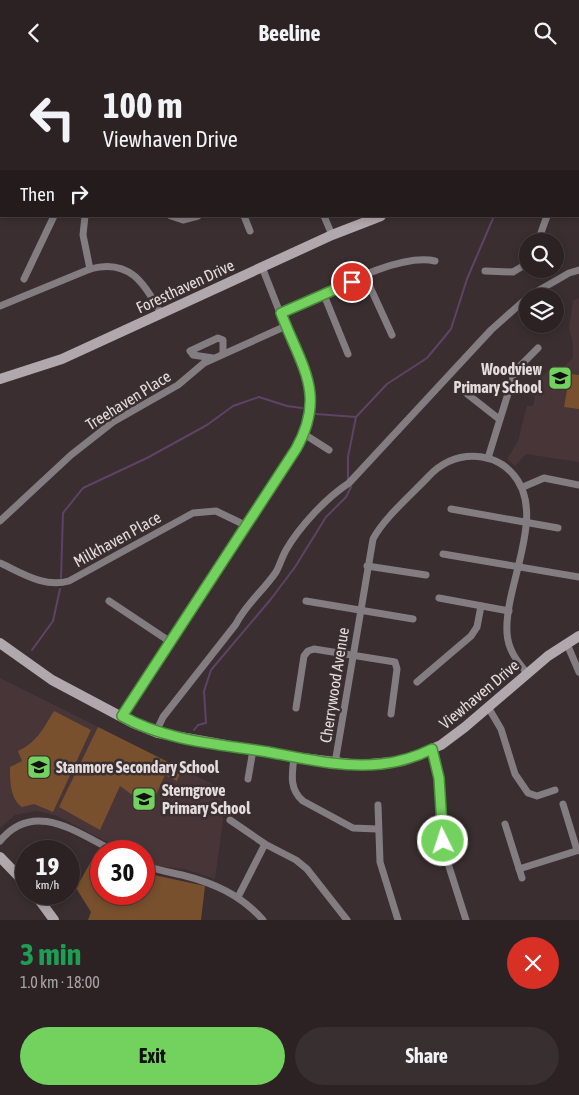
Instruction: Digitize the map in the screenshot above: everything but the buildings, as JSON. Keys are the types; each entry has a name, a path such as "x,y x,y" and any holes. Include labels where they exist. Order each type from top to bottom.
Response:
{"street":[{"path":"24,279 54,217"},
{"path":"85,217 83,235 90,269"},
{"path":"174,217 183,220 194,217"},
{"path":"244,217 250,231"},
{"path":"324,217 332,235"},
{"name":"Foresthaven Drive","path":"0,379 62,359 332,235 378,217"},
{"path":"541,233 547,217"},
{"path":"281,313 403,262 417,259 435,261"},
{"path":"0,306 90,269 106,266 117,267 137,277 148,289 161,313"},
{"path":"122,716 304,434 311,411 311,392 262,267"},
{"path":"485,271 513,271 519,268"},
{"path":"543,288 569,273 579,270"},
{"path":"366,276 392,335"},
{"path":"324,295 348,354"},
{"path":"156,732 162,717 236,624 243,611 277,571 285,552 295,537 332,494 349,483 491,329 519,305"},
{"name":"Treehaven Place","path":"0,521 71,455 106,427 178,385 213,359 286,326"},
{"path":"213,359 193,355 190,351 218,338 224,340 223,354"},
{"path":"488,458 515,371 538,348"},
{"path":"466,393 500,419"},
{"path":"304,434 330,450"},
{"name":"Cherrywood Avenue","path":"335,763 370,546 376,534 435,469 459,457 488,458 508,469 523,487"},
{"path":"527,673 508,644 507,630 526,522 526,501 523,487 544,478 579,485"},
{"path":"451,509 558,528"},
{"name":"Milkhaven Place","path":"0,563 39,581 61,583 69,581 193,513 216,511 245,525"},
{"path":"442,553 579,577"},
{"path":"367,566 426,575"},
{"path":"439,598 509,611"},
{"path":"109,601 169,641"},
{"name":"Cherrywood Avenue","path":"306,601 412,619"},
{"path":"417,682 471,636 477,627 482,606"},
{"name":"Viewhaven Drive","path":"0,643 52,681 156,732 335,763 381,764 415,757 432,749 465,727 527,673 579,636"},
{"path":"567,644 579,672"},
{"path":"296,708 306,653 314,649 396,664 398,669 391,714"},
{"path":"488,707 501,729 515,774 528,793 537,796 555,790"},
{"path":"432,749 439,778 445,854 466,920"},
{"path":"248,779 253,750"},
{"path":"294,757 292,785 297,796 353,828 377,829"},
{"path":"519,869 578,850 563,804"},
{"path":"378,805 377,829 380,862 398,920"},
{"path":"0,841 20,824 40,820 57,823 92,840"},
{"path":"230,820 265,844 296,860 307,869 347,920"},
{"path":"505,824 522,878"},
{"path":"238,897 265,844"},
{"path":"0,857 15,873"},
{"path":"155,868 206,882 238,897 263,920"},
{"path":"42,905 54,920"}],"shaded area":[{"name":"Woodview Primary School","path":"579,298 579,462 526,454 515,466 507,459 518,441 527,406 533,406 535,397 531,395 534,384 553,366 558,372 573,358 573,343 569,328 573,301"},
{"path":"570,374 579,375 579,409 564,407"},
{"name":"Sterngrove Primary School","path":"0,678 227,791 215,879 184,869 155,865 155,840 104,840 55,815 37,811 15,815 0,828"},
{"path":"54,711 91,730 53,812 34,804 22,807 18,804 13,794 10,767 22,761 18,751 35,739"},
{"path":"98,727 182,769 177,781 165,775 150,808 120,786 100,830 59,807"},
{"path":"90,863 90,905 155,905 155,875 205,886 201,920 88,920 91,912 80,894 80,881"}],"waterway":[{"path":"316,414 356,417 387,384 427,358 451,329 467,279 494,217"},
{"path":"61,578 63,513 83,488 147,458 207,425 233,406 259,397 287,406 302,408"},
{"path":"348,480 348,457 356,417"},
{"path":"194,730 198,725 206,723 204,691 211,670 271,599 295,567 326,517 346,497 351,487 350,485"},
{"path":"32,650 53,621 60,589"}],"place":[{"name":"Woodview Primary School","path":"560,378"},
{"name":"Stanmore Secondary School","path":"39,767"},
{"name":"Sterngrove Primary School","path":"144,799"}],"route":[{"path":"352,282 281,313 311,392 312,402 308,426 296,449 169,641 122,716 145,728 175,737 346,764 372,765 392,763 415,757 432,749 439,778 443,841"}]}
